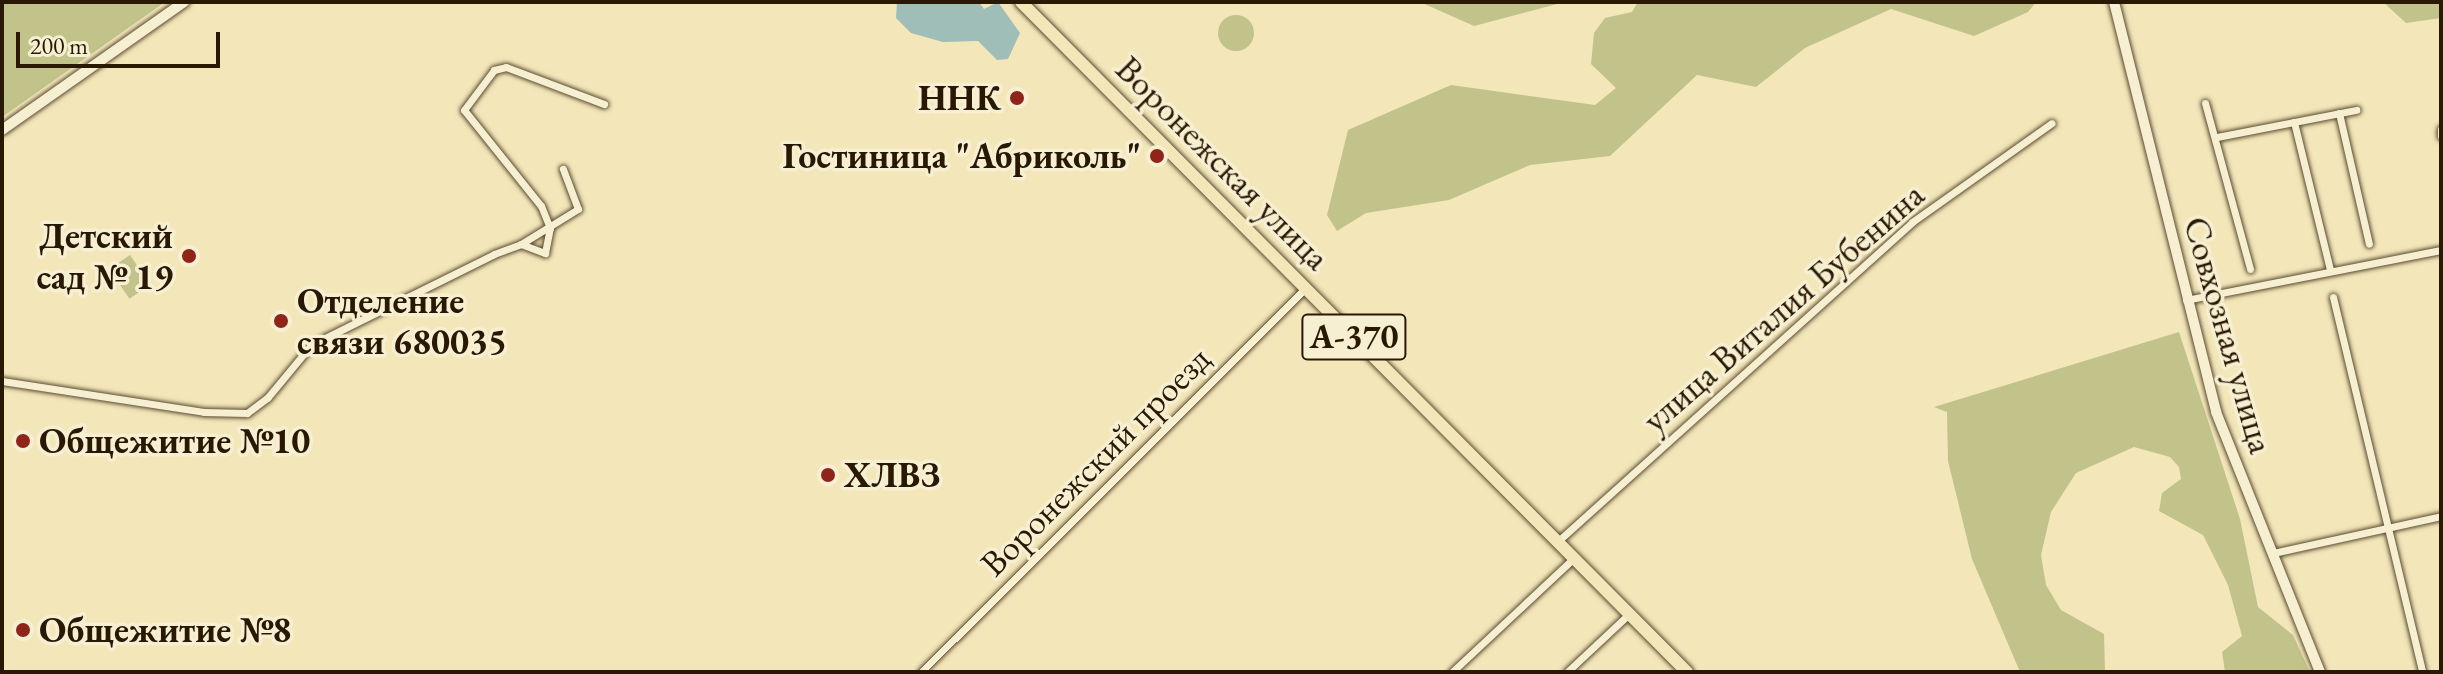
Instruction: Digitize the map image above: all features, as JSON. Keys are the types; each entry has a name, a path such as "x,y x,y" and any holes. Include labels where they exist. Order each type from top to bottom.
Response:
{"highway":[{"name":"Воронежская улица","path":"1021,2 1685,671"}],"main road":[{"path":"2,130 184,2"},
{"name":"Совхозная улица","path":"2114,2 2216,412 2320,672"}],"street":[{"path":"521,244 545,253 550,228 541,206 464,110 494,70 506,67 604,104"},
{"path":"2205,103 2217,137 2250,269"},
{"path":"2217,137 2356,110"},
{"path":"2339,113 2369,244"},
{"path":"2294,122 2330,270"},
{"name":"улица Виталия Бубенина","path":"1557,542 1912,222 2052,123"},
{"path":"2441,129 2441,136"},
{"path":"2,381 204,412 247,413 268,397 311,345 550,228 580,204 563,169"},
{"path":"2186,300 2441,250"},
{"name":"Воронежский проезд","path":"921,672 1306,288"},
{"path":"2333,297 2422,672"},
{"path":"2273,553 2441,516"},
{"path":"1452,672 1574,558"},
{"path":"1567,672 1629,614"}],"green space":[{"path":"2,2 165,2 2,117"},
{"path":"1420,2 1565,2 1474,26"},
{"path":"1638,2 2036,2 2028,12 1974,36 1891,9 1805,48 1756,87 1697,75 1610,156 1530,165 1449,200 1366,213 1337,231 1327,215 1348,130 1451,85 1595,105 1616,88 1591,64 1594,33 1605,18 1632,12"},
{"path":"2383,2 2441,2 2441,18 2406,23"},
{"path":"1236,15 1249,20 1254,33 1249,46 1236,51 1223,46 1218,33 1223,20"},
{"path":"130,255 150,285 129,299 109,269"},
{"path":"2179,332 2240,519 2258,607 2293,635 2310,672 2225,672 2222,652 2242,636 2228,585 2203,535 2159,511 2162,493 2181,479 2179,467 2170,457 2134,447 2076,473 2051,512 2041,555 2046,585 2061,610 2104,634 2105,672 2020,672 1972,559 1948,461 1947,412 1934,407"}],"water":[{"path":"897,2 979,2 984,9 998,2 1020,33 1008,59 997,60 978,41 943,42 911,33 896,18"}],"place":[{"name":"ННК","path":"1017,98"},
{"name":"Гостиница \"Абриколь\"","path":"1157,156"},
{"name":"Детский сад № 19","path":"189,256"},
{"name":"Отделение связи 680035","path":"281,321"},
{"name":"Общежитие №10","path":"23,441"},
{"name":"ХЛВЗ","path":"828,475"},
{"name":"Общежитие №8","path":"23,630"}]}
